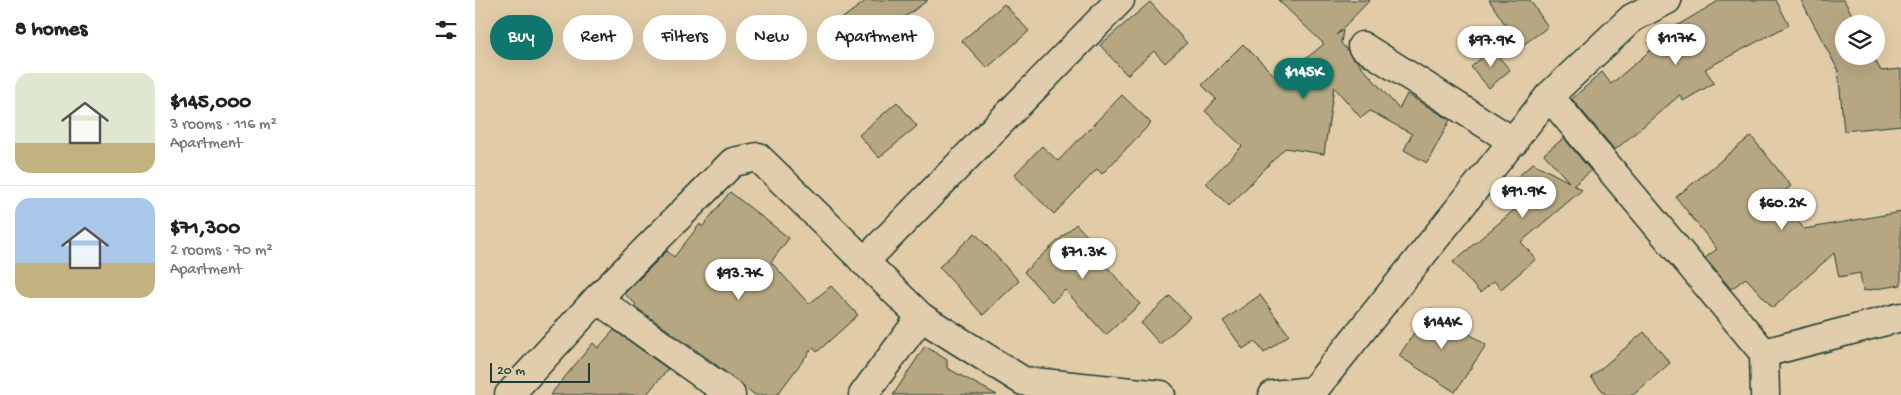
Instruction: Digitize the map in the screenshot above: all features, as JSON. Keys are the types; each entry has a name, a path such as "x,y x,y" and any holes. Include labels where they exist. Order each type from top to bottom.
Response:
{"street":[{"path":"864,262 1120,0"},
{"path":"1273,395 1315,393 1549,96 1628,9 1667,0"},
{"path":"1362,46 1514,142"},
{"path":"1549,96 1764,354 1765,395"},
{"path":"509,395 597,299 733,162 758,157 921,317 1023,381 1161,395"},
{"path":"597,299 731,395"},
{"path":"1764,354 1901,316"},
{"path":"863,395 921,317"}],"building":[{"path":"867,0 928,0 908,15 847,15"},
{"path":"1278,0 1370,0 1336,35 1343,30 1341,43 1399,109 1407,94 1450,120 1427,163 1404,150 1412,134 1370,111 1361,118 1334,87 1324,154 1285,148 1229,206 1206,183 1242,146 1205,111 1216,99 1202,85 1243,44 1279,80 1324,44"},
{"path":"1489,0 1530,0 1548,27 1520,47"},
{"path":"1720,0 1776,0 1789,25 1705,69 1714,83 1683,101 1680,95 1615,150 1572,99 1602,72 1611,84 1652,49 1648,43"},
{"path":"1801,0 1844,0 1852,15 1835,15 1835,64"},
{"path":"1150,2 1187,43 1165,63 1154,51 1127,75 1100,45"},
{"path":"1004,4 1029,31 987,68 962,41"},
{"path":"1492,49 1510,70 1489,88 1471,67"},
{"path":"1835,65 1878,65 1881,71 1901,69 1901,125 1844,131 1838,70"},
{"path":"1122,95 1151,123 1102,174 1097,169 1054,214 1014,175 1042,146 1058,161"},
{"path":"897,102 917,126 879,158 859,135"},
{"path":"1751,136 1791,186 1778,196 1804,229 1901,212 1901,285 1863,291 1860,273 1839,277 1834,253 1773,308 1746,278 1731,289 1705,258 1717,249 1676,197"},
{"path":"1564,138 1591,171 1574,185 1582,190 1521,242 1536,259 1501,289 1494,281 1480,293 1453,262 1520,205 1505,188 1533,163 1569,182 1544,154"},
{"path":"730,192 789,238 771,262 809,304 831,286 858,315 817,352 813,347 777,395 755,395 634,306 636,304 624,294 667,251 674,257 700,224 702,227"},
{"path":"1076,224 1104,254 1099,258 1140,304 1106,335 1065,290 1052,302 1024,272"},
{"path":"975,233 1019,281 983,315 939,267"},
{"path":"1260,295 1289,335 1264,353 1255,341 1243,349 1223,321"},
{"path":"1170,296 1190,317 1160,344 1141,323"},
{"path":"1430,308 1486,345 1455,392 1399,356"},
{"path":"614,330 668,369 646,395 550,395 593,343 598,348"},
{"path":"1644,332 1670,363 1633,395 1606,395 1591,377"},
{"path":"925,346 947,360 947,368 997,395 893,395"}]}
